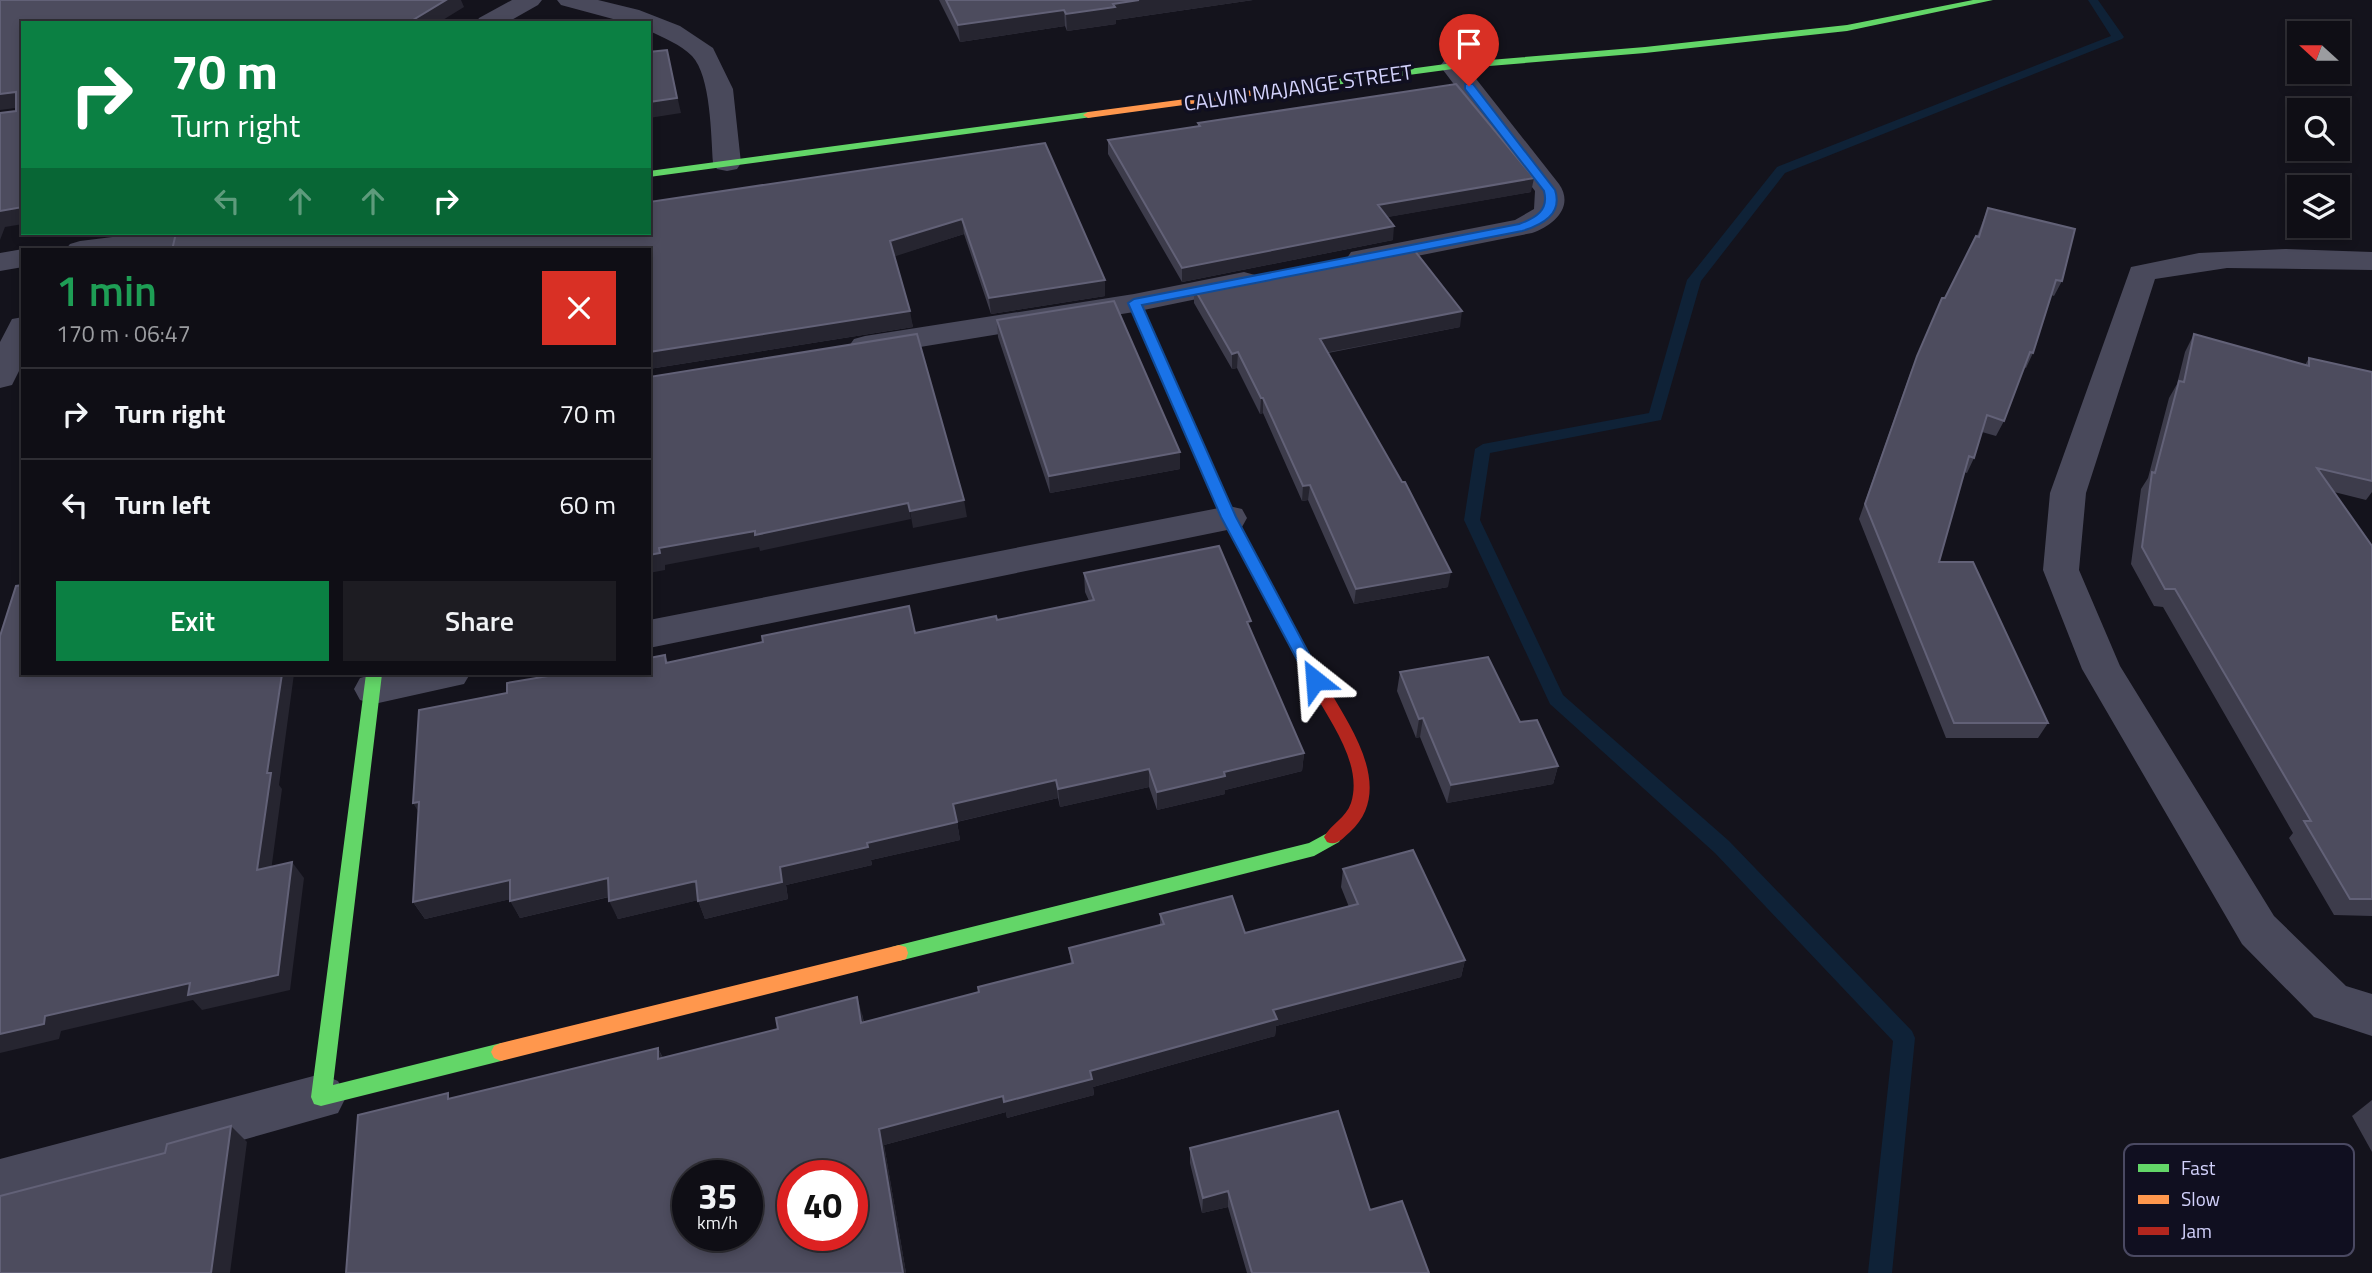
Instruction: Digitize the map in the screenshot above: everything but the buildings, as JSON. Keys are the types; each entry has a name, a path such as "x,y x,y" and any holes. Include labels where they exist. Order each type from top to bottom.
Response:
{"street":[{"path":"492,21 530,0"},
{"path":"569,0 646,21"},
{"name":"CALVIN MAJANGE STREET","path":"651,174 1453,66 1646,50 1847,28 1988,0"},
{"path":"651,23 671,31 704,53 720,89 727,163"},
{"path":"1335,264 1522,227 1539,221 1548,211 1552,199 1549,190 1453,66"},
{"path":"95,248 196,235"},
{"path":"0,262 21,258"},
{"path":"2372,261 2212,259 2175,264 2142,273 2067,493 2061,570 2102,669 2258,930 2331,1002 2372,1015"},
{"path":"838,351 1134,303 1268,276"},
{"path":"0,1184 321,1097 1251,866 1314,849 1345,831 1359,808 1364,788 1360,763 1229,517 1134,303"},
{"path":"0,378 21,331"},
{"path":"651,634 1229,517"},
{"path":"321,1097 374,681 439,675"}],"waterway":[{"path":"1880,1273 1904,1038 1722,847 1556,699 1472,520 1483,449 1656,417 1694,280 1781,170 2118,37 2093,0"}],"traffic: fast":[{"path":"1320,84 1453,66 1645,50 1847,28 1988,0"},
{"path":"651,174 1088,115"},
{"path":"374,675 321,1097 501,1052"},
{"path":"899,953 1314,849 1333,837"}],"traffic: slow":[{"path":"1088,115 1320,84"},
{"path":"1134,303 1229,518 1322,692"},
{"path":"501,1052 899,953"}],"traffic: jam":[{"path":"1322,692 1352,747 1362,785 1360,804 1350,821 1333,837"}],"route":[{"path":"1315,680 1229,517 1134,303 1522,227 1539,221 1548,211 1552,199 1549,190 1469,86"}]}
